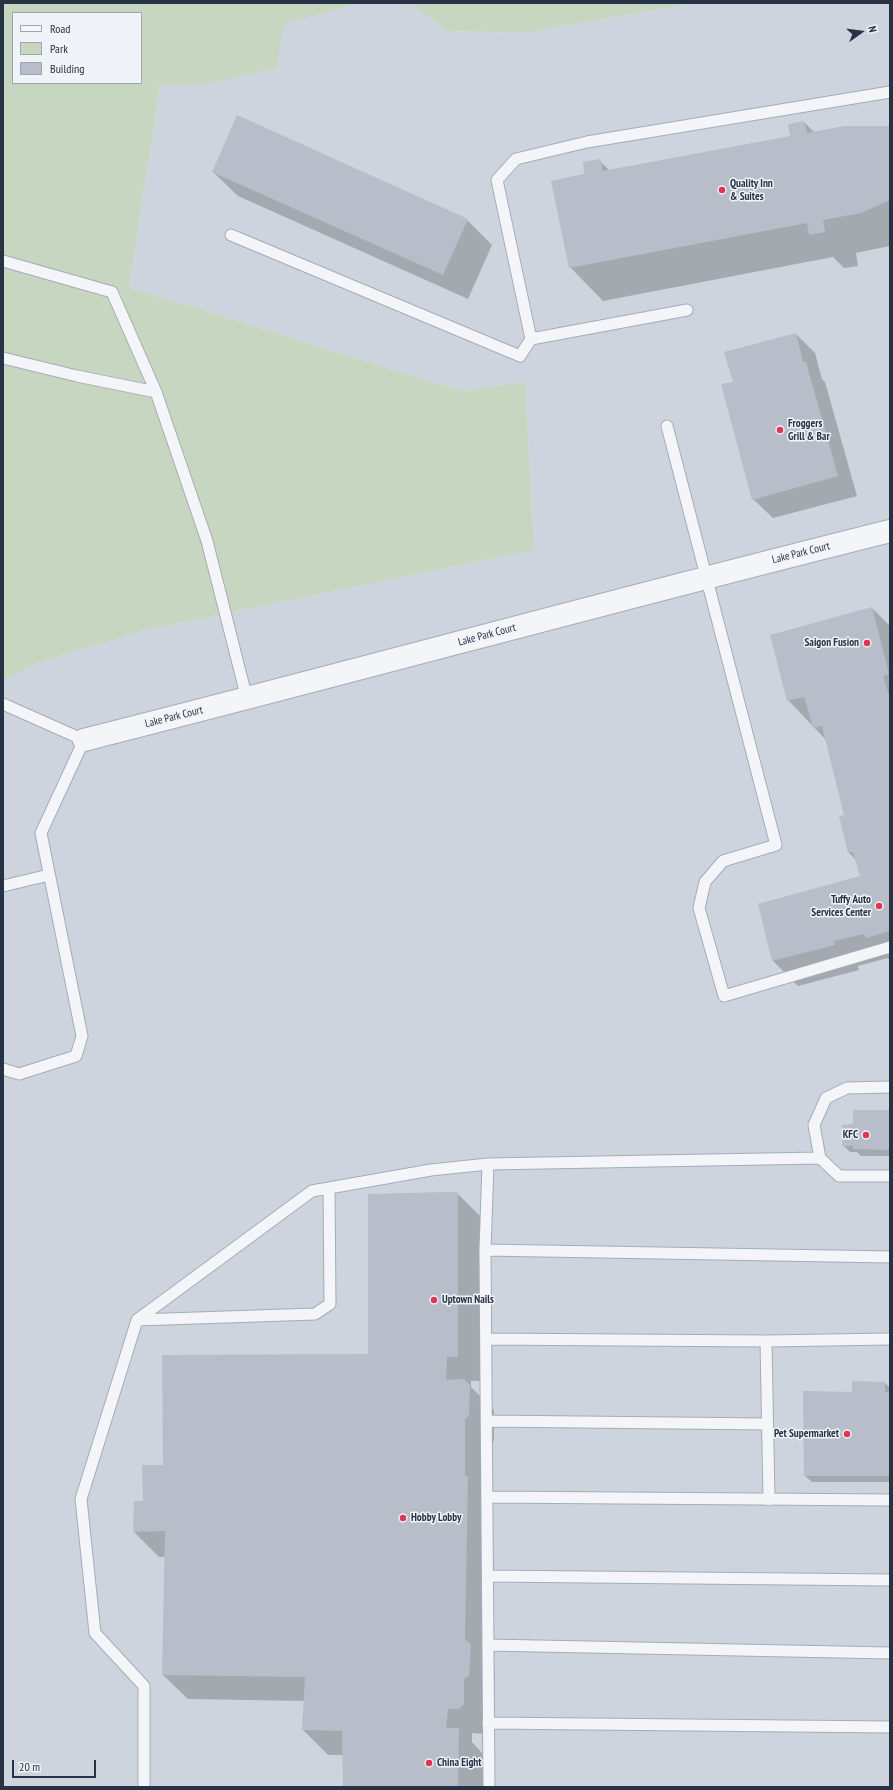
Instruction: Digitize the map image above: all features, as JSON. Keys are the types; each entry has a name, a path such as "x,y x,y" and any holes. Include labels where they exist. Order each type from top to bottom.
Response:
{"street":[{"name":"Lake Park Court","path":"84,740 247,699 707,577 890,531"}],"lane":[{"path":"231,235 520,356 531,339 497,180 516,159 587,142 890,92"},
{"path":"3,261 112,292 156,392 207,541 247,699"},
{"path":"531,339 687,310"},
{"path":"3,358 76,376 156,392"},
{"path":"667,426 776,845 723,861 705,882 699,908 724,996 890,947"},
{"path":"3,704 84,740 40,833 82,1036 76,1056 19,1074 3,1069"},
{"path":"3,886 49,875"},
{"path":"890,1087 847,1088 826,1098 814,1125 820,1158 839,1176 890,1176"},
{"path":"144,1787 144,1686 95,1633 81,1499 137,1320 312,1191 431,1170 488,1164 820,1158"},
{"path":"488,1164 485,1250 489,1787"},
{"path":"137,1320 315,1314 330,1304 329,1188"},
{"path":"485,1250 890,1257"},
{"path":"486,1339 890,1339"},
{"path":"766,1340 769,1500"},
{"path":"487,1421 767,1424"},
{"path":"488,1497 890,1500"},
{"path":"488,1576 890,1580"},
{"path":"488,1645 890,1653"},
{"path":"488,1723 890,1727"}],"shaded area":[{"path":"357,3 409,3 447,31 524,33 695,3 890,3 890,1787 3,1787 3,681 37,663 150,629 534,550 525,382 461,391 129,287 160,85 201,85 284,24"}],"green space":[{"path":"3,3 357,3 284,24 276,68 201,85 160,85 129,287 461,391 525,382 534,550 150,629 37,663 3,681"},
{"path":"409,3 695,3 524,33 447,31"}],"building":[{"path":"237,115 468,219 443,275 212,172"},
{"name":"Quality Inn & Suites","path":"804,121 807,133 844,126 890,126 890,200 861,213 823,220 825,232 809,235 807,223 569,268 551,181 584,174 583,162 600,159 603,171 790,136 788,124"},
{"name":"Froggers Grill & Bar","path":"796,333 803,362 806,362 838,476 752,500 721,384 733,382 724,352"},
{"path":"872,607 889,674 883,676 890,699 890,931 866,938 864,934 834,941 835,945 772,961 758,904 860,876 853,852 848,853 839,816 844,815 822,726 813,728 804,697 787,701 770,635"},
{"name":"KFC","path":"853,1110 890,1110 890,1150 853,1149 853,1146 842,1146 842,1125 853,1124"},
{"path":"458,1192 458,1357 447,1357 446,1380 464,1379 470,1385 469,1416 465,1419 465,1476 468,1476 465,1639 471,1644 469,1676 464,1679 464,1704 459,1709 448,1709 446,1728 459,1728 458,1787 343,1787 342,1731 302,1730 305,1677 162,1675 165,1531 133,1532 134,1501 143,1501 142,1465 163,1465 162,1355 368,1354 368,1194"},
{"name":"Pet Supermarket","path":"852,1381 885,1382 885,1392 890,1392 890,1476 804,1476 803,1391 852,1392"}],"place":[{"name":"Quality Inn & Suites","path":"722,190"},
{"name":"Froggers Grill & Bar","path":"780,430"},
{"name":"Saigon Fusion","path":"867,643"},
{"name":"Tuffy Auto Services Center","path":"879,906"},
{"name":"KFC","path":"866,1135"},
{"name":"Uptown Nails","path":"434,1300"},
{"name":"Pet Supermarket","path":"847,1434"},
{"name":"Hobby Lobby","path":"403,1518"},
{"name":"China Eight","path":"429,1763"}]}
